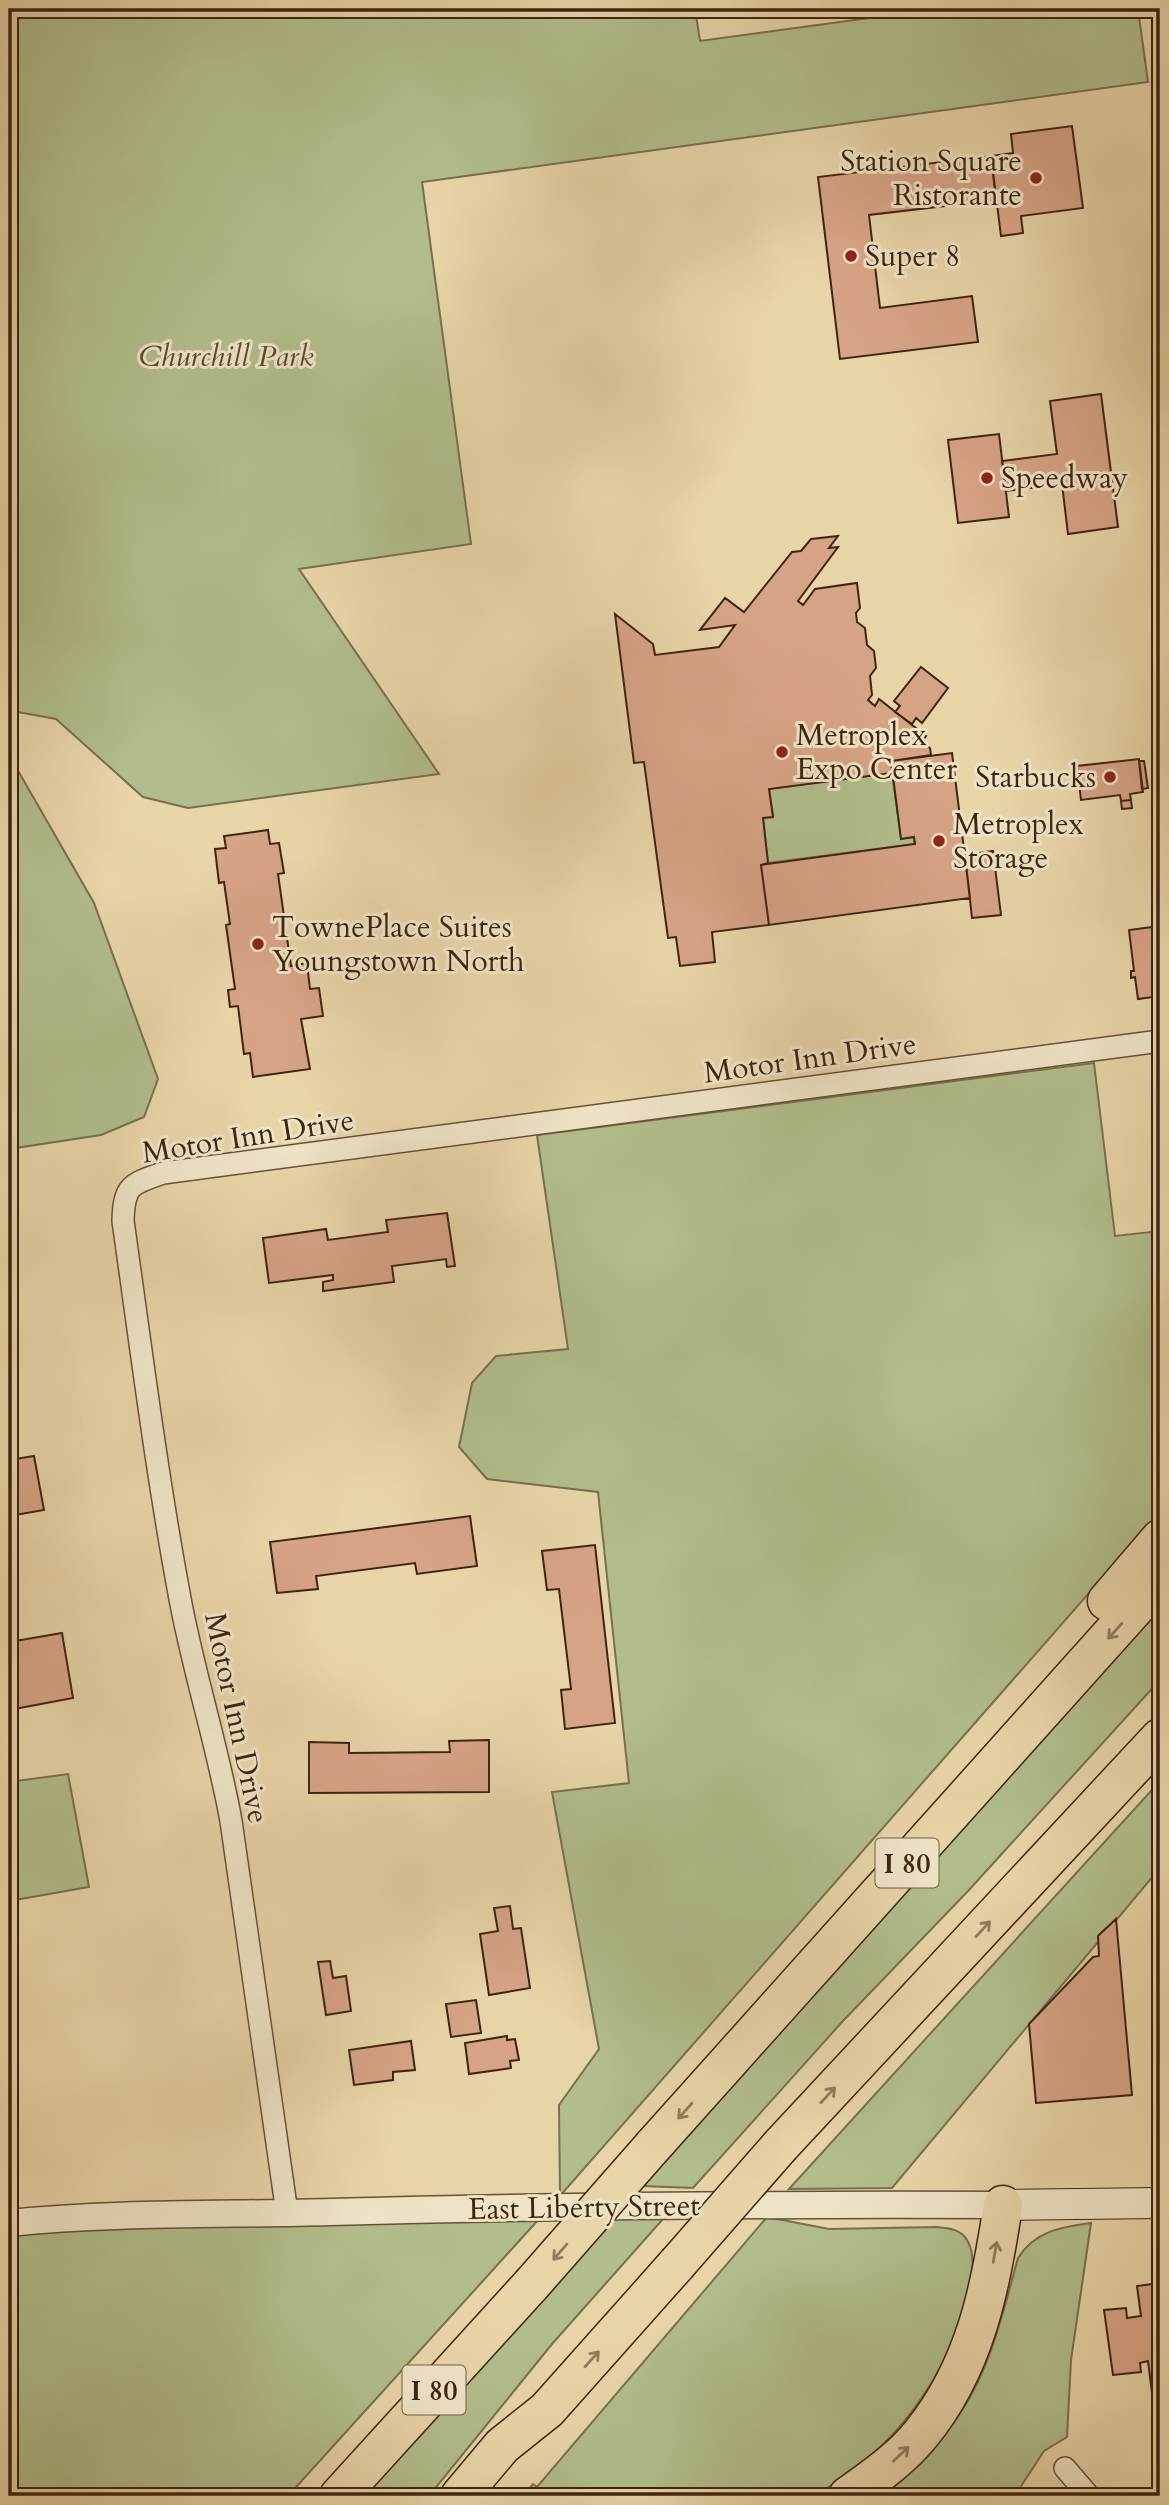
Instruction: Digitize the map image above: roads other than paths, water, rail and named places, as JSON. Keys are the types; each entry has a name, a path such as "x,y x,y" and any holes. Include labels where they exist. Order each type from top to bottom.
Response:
{"highway":[{"path":"716,2075 772,1986 1160,1539"},
{"name":"I 80","path":"339,2496 531,2285 1160,1580"},
{"path":"460,2496 502,2445 547,2410 781,2145 1160,1738"},
{"path":"848,2496 878,2475 921,2435 950,2391 971,2350 987,2297 1003,2205"},
{"path":"312,2496 389,2412 464,2356"},
{"path":"492,2496 520,2461 547,2410"}],"main road":[{"name":"East Liberty Street","path":"1003,2205 1160,2203"}],"street":[{"name":"Motor Inn Drive","path":"286,2213 229,1809 182,1608 168,1532 123,1221 124,1200 128,1190 135,1183 163,1173 1160,1041"},
{"name":"East Liberty Street","path":"9,2223 45,2219 165,2215 703,2204 1003,2205"},
{"path":"1065,2468 1089,2496"}],"place":[{"name":"Station Square Ristorante","path":"1036,178"},
{"name":"Super 8","path":"851,256"},
{"name":"Speedway","path":"987,478"},
{"name":"Metroplex Expo Center","path":"782,752"},
{"name":"Starbucks","path":"1110,777"},
{"name":"Metroplex Storage","path":"939,841"},
{"name":"TownePlace Suites Youngstown North","path":"258,944"}],"park label":[{"name":"Churchill Park","path":"226,356"}]}
